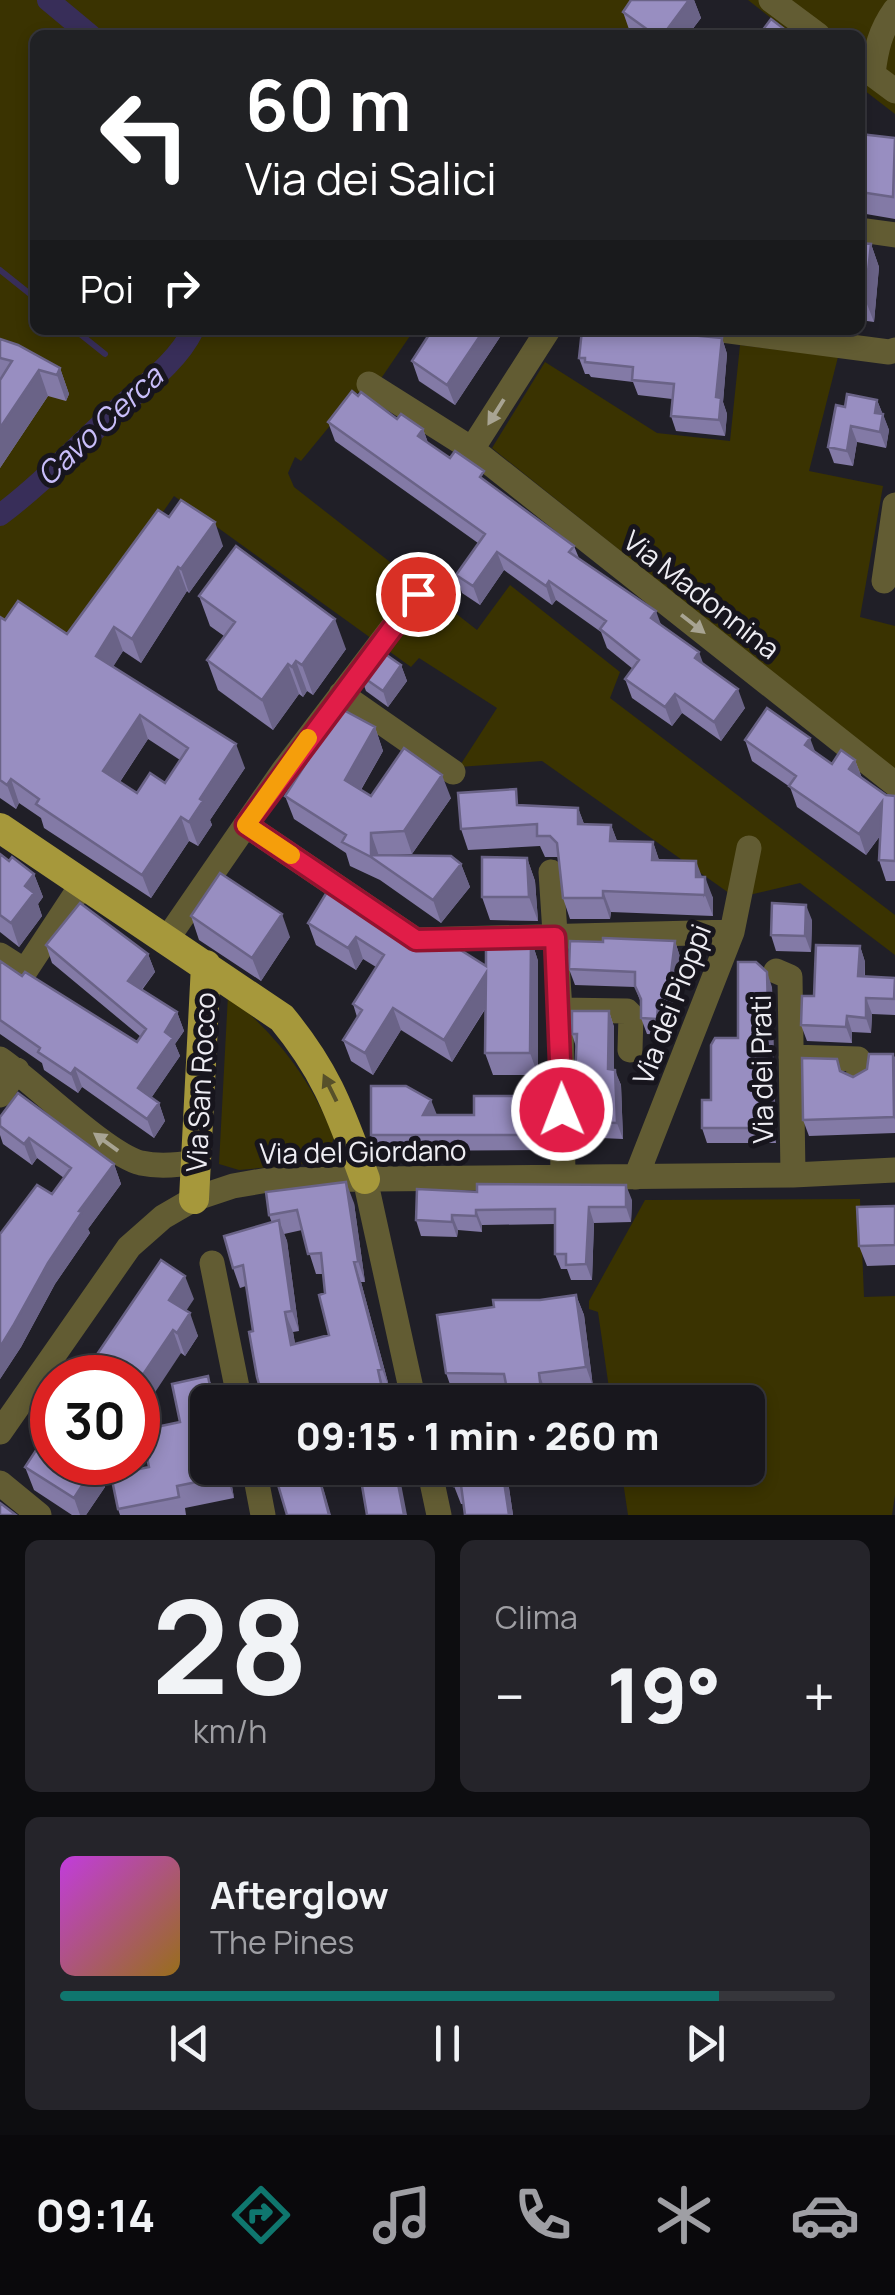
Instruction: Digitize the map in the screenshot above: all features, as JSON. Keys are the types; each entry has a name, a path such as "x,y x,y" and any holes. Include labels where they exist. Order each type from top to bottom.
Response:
{"main road":[{"name":"Via San Rocco","path":"0,828 282,1018 314,1057 335,1096 365,1179"},
{"name":"Via San Rocco","path":"194,1199 206,964"}],"street":[{"path":"771,0 811,30"},
{"path":"895,10 883,26 876,69 895,90"},
{"path":"865,231 895,235"},
{"path":"472,449 545,335"},
{"path":"760,335 895,350"},
{"name":"Via Madonnina","path":"368,384 472,449 895,784"},
{"path":"884,581 895,505"},
{"path":"167,939 341,694 418,594"},
{"path":"341,694 453,772"},
{"path":"246,825 416,940 732,932"},
{"name":"Via dei Pioppi","path":"636,1177 732,932 749,848"},
{"path":"551,872 560,1010 562,1178"},
{"path":"0,954 25,970 82,882"},
{"name":"Via dei Prati","path":"776,970 790,978 792,1175"},
{"path":"560,1010 627,1011 630,1050"},
{"path":"792,1058 858,1059 860,1077"},
{"path":"0,1094 8,1064 110,1146 137,1162 196,1162"},
{"name":"Via del Giordano","path":"0,1432 129,1246 163,1217 194,1199 232,1186 268,1180 792,1175 895,1170"},
{"path":"365,1179 410,1385"},
{"path":"212,1264 237,1385"},
{"path":"0,1483 39,1515"},
{"path":"257,1485 263,1515"},
{"path":"433,1485 440,1515"}],"shaded area":[{"path":"0,0 652,0 628,30 30,30 30,335 411,335 380,380 356,394 301,461 295,457 288,473 294,487 477,630 510,585 620,672 610,698 895,915 895,955 800,883 736,898 542,761 459,767 497,708 419,658 411,667 174,496 68,649 0,625"},
{"path":"748,0 895,0 895,114 865,91 865,30 787,30"},
{"path":"740,345 838,357 809,471 883,486 860,617 895,626 895,771 492,448 545,362 657,433 730,441"},
{"path":"228,995 277,1042 314,1096 334,1138 324,1162 239,1170 219,1164"},
{"path":"860,1199 864,1297 895,1296 892,1515 628,1515 624,1485 765,1485 765,1385 609,1385 598,1312 589,1309 589,1301 645,1200"}],"building":[{"path":"631,0 689,0 667,30 648,30 623,12"},
{"path":"771,19 785,30 763,30"},
{"path":"865,135 895,138 893,197 865,193"},
{"path":"865,243 871,244 865,299"},
{"path":"429,335 481,335 447,385 412,361"},
{"path":"581,335 722,338 716,397 721,398 719,420 671,416 674,384 632,380 633,367 579,358"},
{"path":"0,339 60,368 57,375 39,370 0,428 0,380 12,361 0,358"},
{"path":"352,391 358,396 361,392 397,419 401,414 423,429 418,436 450,458 455,451 484,471 480,477 574,546 569,552 656,611 651,618 699,652 695,658 738,689 714,722 675,694 665,707 625,679 639,660 600,629 606,621 549,581 546,586 497,552 473,586 456,575 485,534 328,422"},
{"path":"847,394 877,400 875,413 883,414 880,432 851,426 847,451 828,447 836,405 845,407"},
{"path":"181,500 215,522 181,569 178,567 132,639 114,627 96,656 236,744 189,822 181,817 142,875 36,804 39,799 11,779 7,785 0,780 0,617 5,620 18,601 67,634 158,510 169,517","holes":["140,715 188,748 165,783 150,773 137,793 103,771"]},
{"path":"236,546 335,619 302,665 296,661 292,667 288,664 262,700 207,660 235,622 199,596"},
{"path":"378,649 401,665 383,691 360,675"},
{"path":"336,706 375,727 345,780 371,796 404,748 442,775 404,831 371,833 371,855 451,856 461,864 433,900 342,842 346,835 285,796 317,746 314,745"},
{"path":"767,708 810,738 805,745 832,764 841,750 855,760 849,769 886,795 895,796 895,861 879,860 882,802 859,834 789,786 796,776 745,740"},
{"path":"516,789 517,805 578,808 578,824 611,825 610,841 653,842 652,860 696,861 696,877 705,877 705,895 603,891 603,898 563,898 557,843 550,836 537,836 537,824 461,829 458,793"},
{"path":"0,854 9,861 12,857 34,874 25,886 34,893 11,923 0,915"},
{"path":"482,857 527,858 529,897 482,897"},
{"path":"220,873 282,914 252,958 191,916"},
{"path":"330,887 397,934 398,931 427,944 435,934 486,966 486,939 531,939 530,1053 485,1053 486,973 444,1040 393,1008 365,1053 343,1040 362,1010 353,1004 384,955 356,937 348,948 308,923"},
{"path":"80,903 148,954 128,981 177,1012 165,1032 173,1038 138,1088 159,1103 147,1119 75,1068 71,1074 38,1052 40,1048 0,1020 0,961 22,976 25,972 137,1042 146,1029 46,945"},
{"path":"772,903 806,905 805,936 771,935"},
{"path":"603,938 675,941 667,1005 658,1004 657,1019 641,1018 635,972 569,969 570,941 603,942"},
{"path":"816,945 860,946 858,976 895,978 894,999 866,998 866,1018 847,1016 846,1027 801,1025 802,996 814,996"},
{"path":"738,962 756,962 767,972 771,1128 702,1128 702,1100 711,1100 711,1045 715,1038 738,1038"},
{"path":"572,1011 609,1011 608,1069 615,1070 617,1123 573,1121 577,1034 572,1034"},
{"path":"869,1054 893,1054 894,1117 803,1120 802,1058 837,1059 840,1071 853,1077 867,1069"},
{"path":"371,1086 406,1086 431,1100 423,1115 474,1115 474,1096 540,1096 541,1135 371,1135"},
{"path":"18,1093 114,1164 79,1211 82,1212 0,1347 0,1234 37,1185 52,1194 71,1168 29,1138 24,1144 0,1126 0,1117"},
{"path":"346,1182 358,1261 354,1262 382,1369 378,1370 381,1385 259,1385 249,1332 253,1331 243,1265 233,1268 224,1236 279,1220 292,1311 285,1312 291,1345 329,1335 319,1295 325,1293 321,1253 308,1254 297,1210 269,1215 266,1192"},
{"path":"477,1184 626,1185 626,1207 589,1207 586,1264 566,1265 566,1254 555,1254 555,1209 476,1210 476,1216 452,1215 452,1222 416,1220 417,1189 477,1192"},
{"path":"895,1206 895,1245 859,1246 857,1207"},
{"path":"161,1260 185,1276 169,1300 190,1313 156,1355 97,1355"},
{"path":"576,1295 586,1367 539,1373 540,1385 506,1385 504,1374 446,1373 437,1315 494,1307 493,1300"},
{"path":"208,1376 210,1385 190,1385 190,1483 177,1486 179,1497 118,1509 113,1485 160,1485 160,1426 180,1422 172,1384"},
{"path":"53,1485 82,1485 74,1498"},
{"path":"278,1485 321,1485 329,1515 287,1515"},
{"path":"362,1485 398,1485 404,1515 367,1515"},
{"path":"461,1485 505,1485 509,1515 465,1515"},
{"path":"0,1503 16,1515 0,1515"}],"waterway":[{"name":"Cavo Cerca","path":"48,0 84,30"},
{"path":"0,270 30,294"},
{"path":"81,335 105,354"},
{"name":"Cavo Cerca","path":"0,515 156,376 190,335"}],"slow traffic":[{"path":"291,855 246,825 308,738"}],"route":[{"path":"418,594 246,825 416,940 555,937 562,1110"}]}
